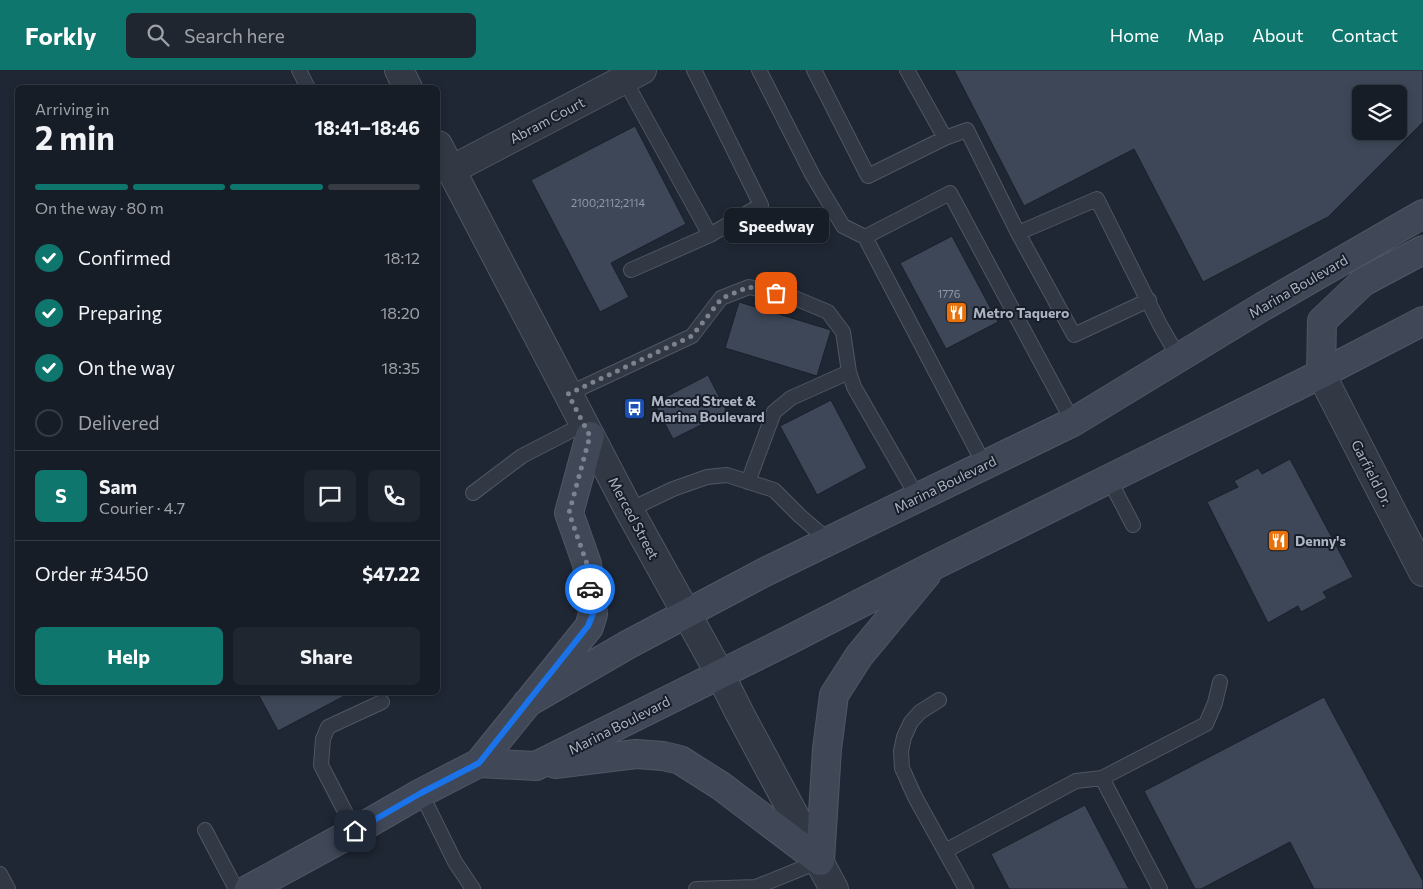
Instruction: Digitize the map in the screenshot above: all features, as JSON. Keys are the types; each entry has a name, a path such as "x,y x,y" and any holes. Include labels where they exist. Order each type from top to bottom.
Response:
{"main road":[{"name":"Marina Boulevard","path":"249,889 421,793 479,763 527,703 629,644 765,572 1073,422 1262,307 1423,214"},
{"path":"1321,374 1322,321 1363,282 1423,250"},
{"name":"Marina Boulevard","path":"479,763 536,766 933,566 1321,374 1423,321"},
{"path":"527,703 588,626 593,614 587,564 569,513 587,430"},
{"path":"820,862 827,749 834,695 859,656 933,566"},
{"path":"536,766 636,754 662,756 680,760 721,786 820,862"}],"street":[{"path":"399,70 406,85"},
{"name":"Abram Court","path":"444,174 633,75"},
{"name":"Merced Street","path":"440,155 444,174 568,394 834,889"},
{"name":"Garfield Dr.","path":"1321,374 1423,572"}],"lane":[{"path":"299,70 306,85"},
{"path":"631,270 710,236 761,205 694,70"},
{"path":"759,70 813,176 844,226 865,236 984,464"},
{"path":"814,70 868,176 945,138 967,130 1018,234 1074,335 1149,300"},
{"path":"907,70 945,138"},
{"path":"633,75 710,236"},
{"path":"865,236 950,193 1073,422"},
{"path":"1018,234 1097,199 1178,358"},
{"path":"568,394 692,336 722,298 749,287 790,296 828,312 843,332 849,372 854,387 918,498"},
{"path":"748,482 774,412 791,398 849,372"},
{"path":"474,494 522,456 587,430"},
{"path":"629,510 673,489 707,477 727,474 774,490 829,541"},
{"path":"1109,479 1133,525"},
{"path":"945,851 1076,781 1102,778 1206,724 1215,703 1220,682"},
{"path":"939,700 920,712 911,722 904,737 901,751 902,768 915,797 966,889"},
{"path":"355,831 320,765 323,739 328,727 382,702"},
{"path":"1102,778 1160,889"},
{"path":"421,793 455,862 473,889"},
{"path":"206,830 236,889"},
{"path":"696,889 755,888 820,862"},
{"path":"0,874 8,889"}],"building":[{"path":"954,70 1423,70 1423,122 1407,138 1407,85 1352,85 1352,140 1405,140 1328,217 1203,282 1134,149 1024,206"},
{"path":"635,126 686,224 611,263 629,297 600,312 531,180"},
{"path":"952,236 998,322 946,349 900,263"},
{"path":"739,302 831,330 817,376 725,348"},
{"path":"708,375 727,412 673,439 654,403"},
{"path":"831,400 867,468 817,495 780,426"},
{"name":"Denny's","path":"1290,459 1353,577 1323,592 1327,598 1301,612 1298,606 1268,623 1207,502 1238,487 1234,481 1258,468 1262,474"},
{"path":"259,695 346,695 278,731"},
{"path":"1324,697 1423,881 1423,889 1314,889 1290,842 1201,889 1195,889 1144,791"},
{"path":"1085,805 1129,889 1009,889 991,854"}],"way so far":[{"path":"590,589 587,564 569,513 590,436 568,394 692,336 722,298 749,287 776,293"}],"place":[{"name":"Speedway","path":"776,293"},
{"name":"Metro Taquero","path":"957,312"},
{"name":"Merced Street & Marina Boulevard","path":"635,408"},
{"name":"Denny's","path":"1279,540"}],"route":[{"path":"355,831 421,793 479,763 588,626 593,614 590,589"}]}
